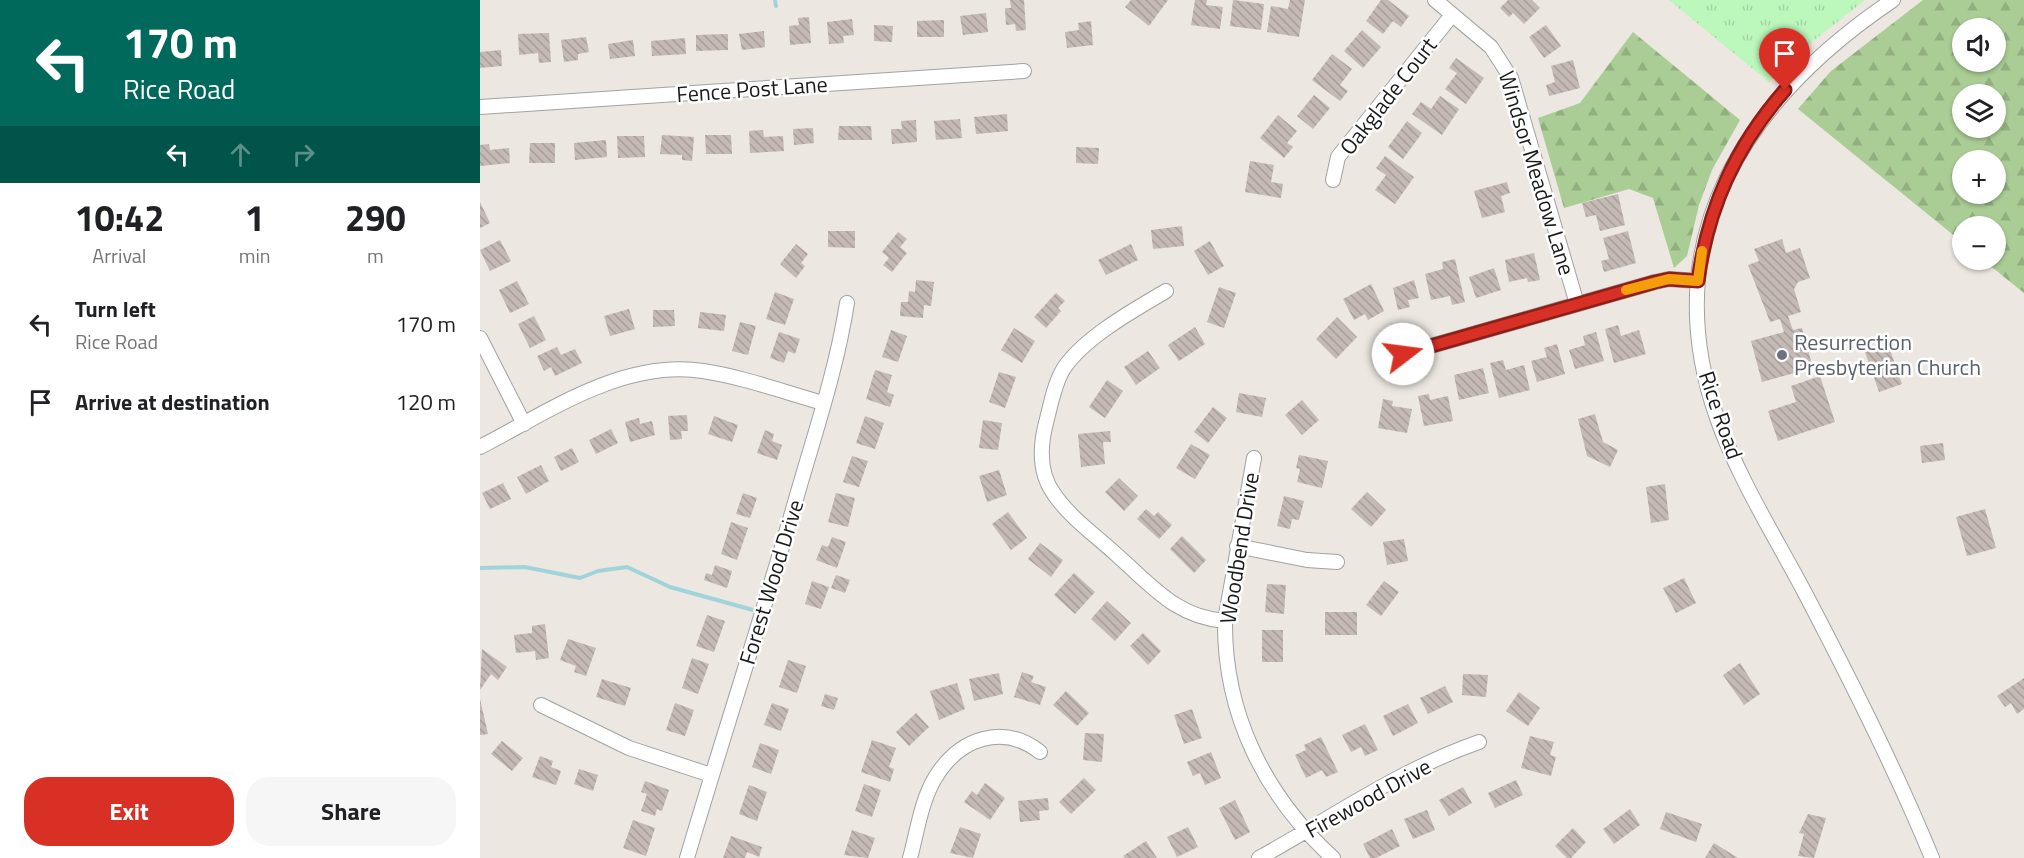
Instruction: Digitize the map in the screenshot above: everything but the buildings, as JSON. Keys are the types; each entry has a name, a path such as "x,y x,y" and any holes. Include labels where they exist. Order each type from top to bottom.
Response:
{"street":[{"name":"Windsor Meadow Lane","path":"1435,0 1491,47 1510,78 1577,304"},
{"name":"Rice Road","path":"1893,0 1806,70 1758,124 1726,177 1712,214 1698,281 1697,321 1702,360 1721,427 1881,742 1932,858"},
{"name":"Oakglade Court","path":"1333,180 1338,157 1452,15"},
{"name":"Fence Post Lane","path":"480,107 1024,71"},
{"path":"1403,354 1669,279 1698,281"},
{"path":"1166,291 1123,318 1082,348 1063,369 1043,432 1041,461 1053,494 1077,519 1175,607 1206,620 1225,621"},
{"name":"Forest Wood Drive","path":"687,858 711,775 752,652 841,337 846,303"},
{"path":"480,338 524,424"},
{"path":"480,447 604,384 664,370 720,374 823,403"},
{"name":"Woodbend Drive","path":"1254,458 1225,621 1234,705 1264,776 1288,811 1333,858"},
{"path":"1237,546 1307,560 1337,562"},
{"path":"541,705 629,748 711,775"},
{"path":"910,858 934,778 952,758 969,745 988,737 1003,736 1026,741 1040,752"},
{"name":"Firewood Drive","path":"1258,858 1394,782 1456,750 1479,742"}],"green space":[{"path":"1669,0 1865,0 1808,45 1769,82"},
{"path":"1923,0 2024,0 2024,293 1995,270 2006,270 2006,216 1952,216 1952,234 1798,109 1831,71"},
{"path":"1633,32 1740,120 1712,170 1699,205 1687,256 1674,268 1653,198 1629,189 1564,208 1538,118 1580,103"}],"waterway":[{"path":"775,0 776,6"},
{"path":"480,568 525,567 580,578 598,571 627,567 670,587 753,610"}],"slow traffic":[{"path":"1626,290 1669,279 1698,281 1702,251"}],"place":[{"name":"Resurrection Presbyterian Church","path":"1782,355"}],"route":[{"path":"1403,354 1655,282 1669,279 1698,281 1702,249 1726,177 1758,124 1785,90"}]}
